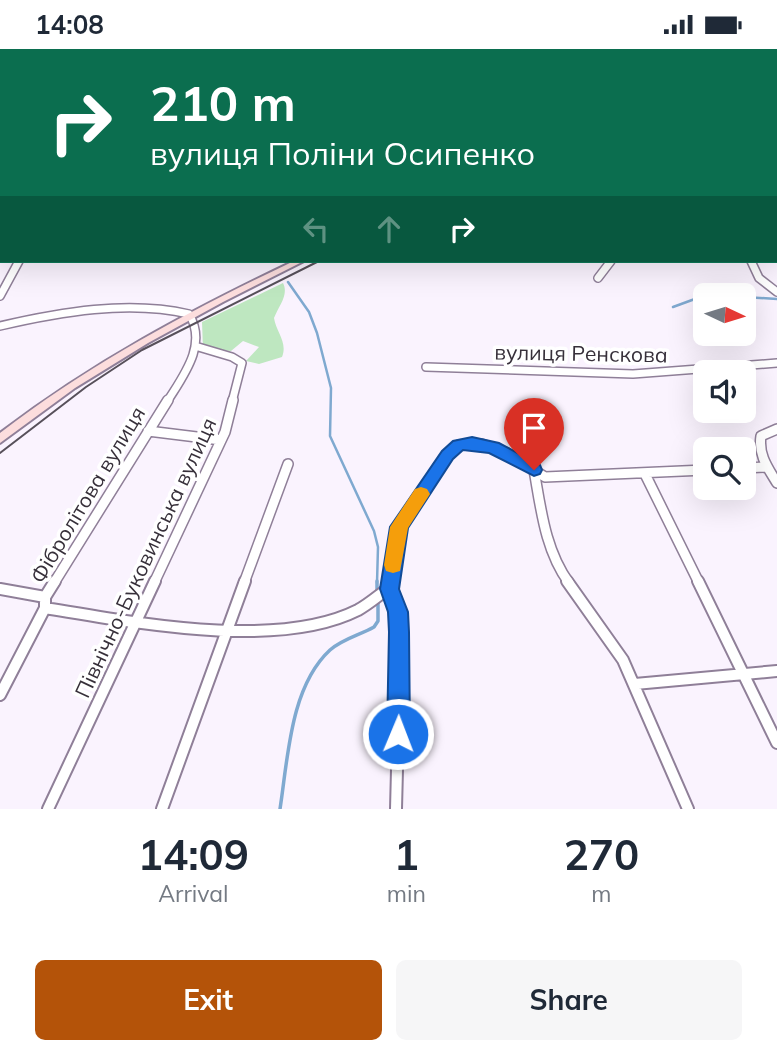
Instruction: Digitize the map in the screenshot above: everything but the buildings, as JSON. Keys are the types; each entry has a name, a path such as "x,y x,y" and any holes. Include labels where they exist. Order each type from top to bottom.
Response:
{"main road":[{"path":"0,439 92,370 188,314 296,263"}],"street":[{"path":"0,296 18,263"},
{"path":"598,278 609,263"},
{"path":"752,263 759,278 777,292"},
{"path":"0,326 16,321 156,309 188,314 196,328 195,346"},
{"name":"Фібролітова вулиця","path":"0,695 45,603 186,371 195,346"},
{"name":"Північно-Буковинська вулиця","path":"48,809 221,440 234,406 242,363 195,346"},
{"name":"вулиця Ренскова","path":"426,367 633,374 777,363"},
{"path":"772,430 761,436 759,442 766,467 777,483"},
{"path":"148,431 221,440"},
{"path":"0,589 45,603 136,623 226,632 322,622 344,617 382,595 399,527 447,455 459,445 472,443 493,447 545,477 693,471"},
{"path":"162,809 288,464"},
{"path":"756,467 766,467"},
{"path":"534,470 545,531 555,561 612,642 635,684 688,809"},
{"path":"645,474 777,743"},
{"path":"382,595 398,612 400,651 396,809"},
{"path":"635,684 777,671"}],"green space":[{"path":"283,283 284,296 274,318 283,342 282,357 259,364 246,361 259,347 243,341 231,351 203,349 202,322"}],"waterway":[{"path":"288,282 309,312 317,333 331,388 330,436 374,531 378,547 377,583"},
{"path":"756,298 777,299"},
{"path":"673,307 693,300"},
{"path":"377,583 377,594"},
{"path":"280,809 293,724 306,683 330,650 374,627 378,621 378,600"}],"tram line":[{"path":"0,453 86,387 142,350 315,263"}],"slow traffic":[{"path":"393,565 399,527 421,494"}],"route":[{"path":"398,734 398,612 389,589 399,527 447,455 459,445 472,443 493,447 534,470"}]}
